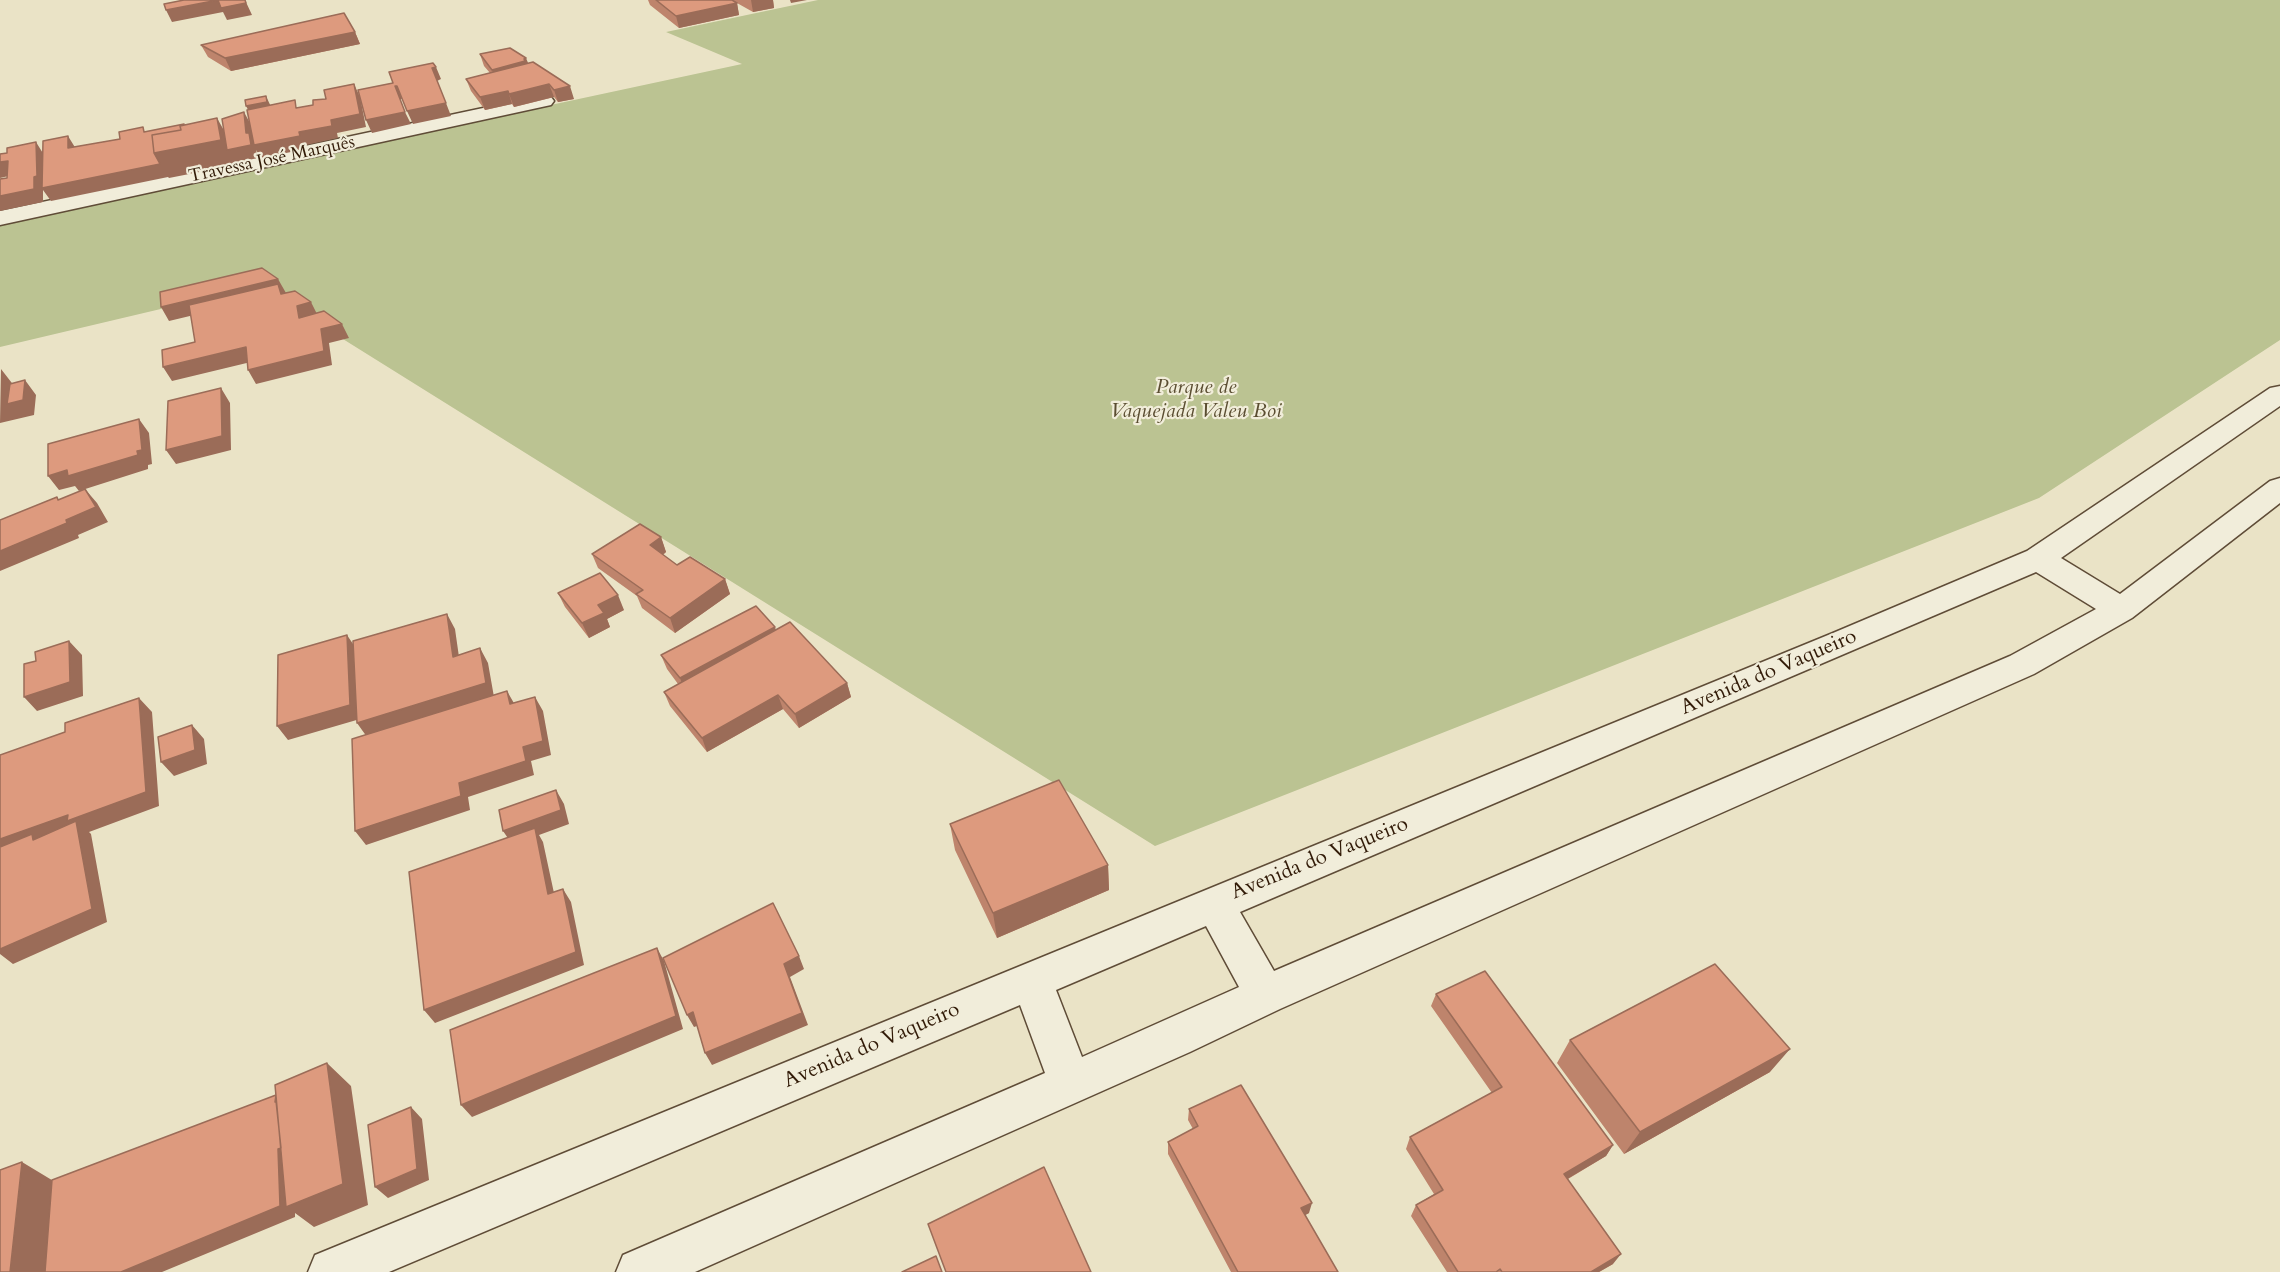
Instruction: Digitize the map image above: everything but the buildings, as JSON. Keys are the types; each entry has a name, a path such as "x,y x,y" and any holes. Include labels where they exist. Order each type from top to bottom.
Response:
{"street":[{"name":"Travessa José Marquês","path":"0,218 544,101"},
{"name":"Avenida do Vaqueiro","path":"332,1272 1845,642 2038,559 2280,394"},
{"path":"640,1272 1175,1038 1265,995 2022,665 2121,610 2280,488"},
{"path":"2038,559 2121,610"},
{"path":"1214,903 1265,995"},
{"path":"1031,980 1071,1083"}],"green space":[{"name":"Parque de Vaquejada Valeu Boi","path":"818,0 2280,0 2280,340 2039,498 1155,846 258,286 0,347 0,223 742,64 666,32"}]}
